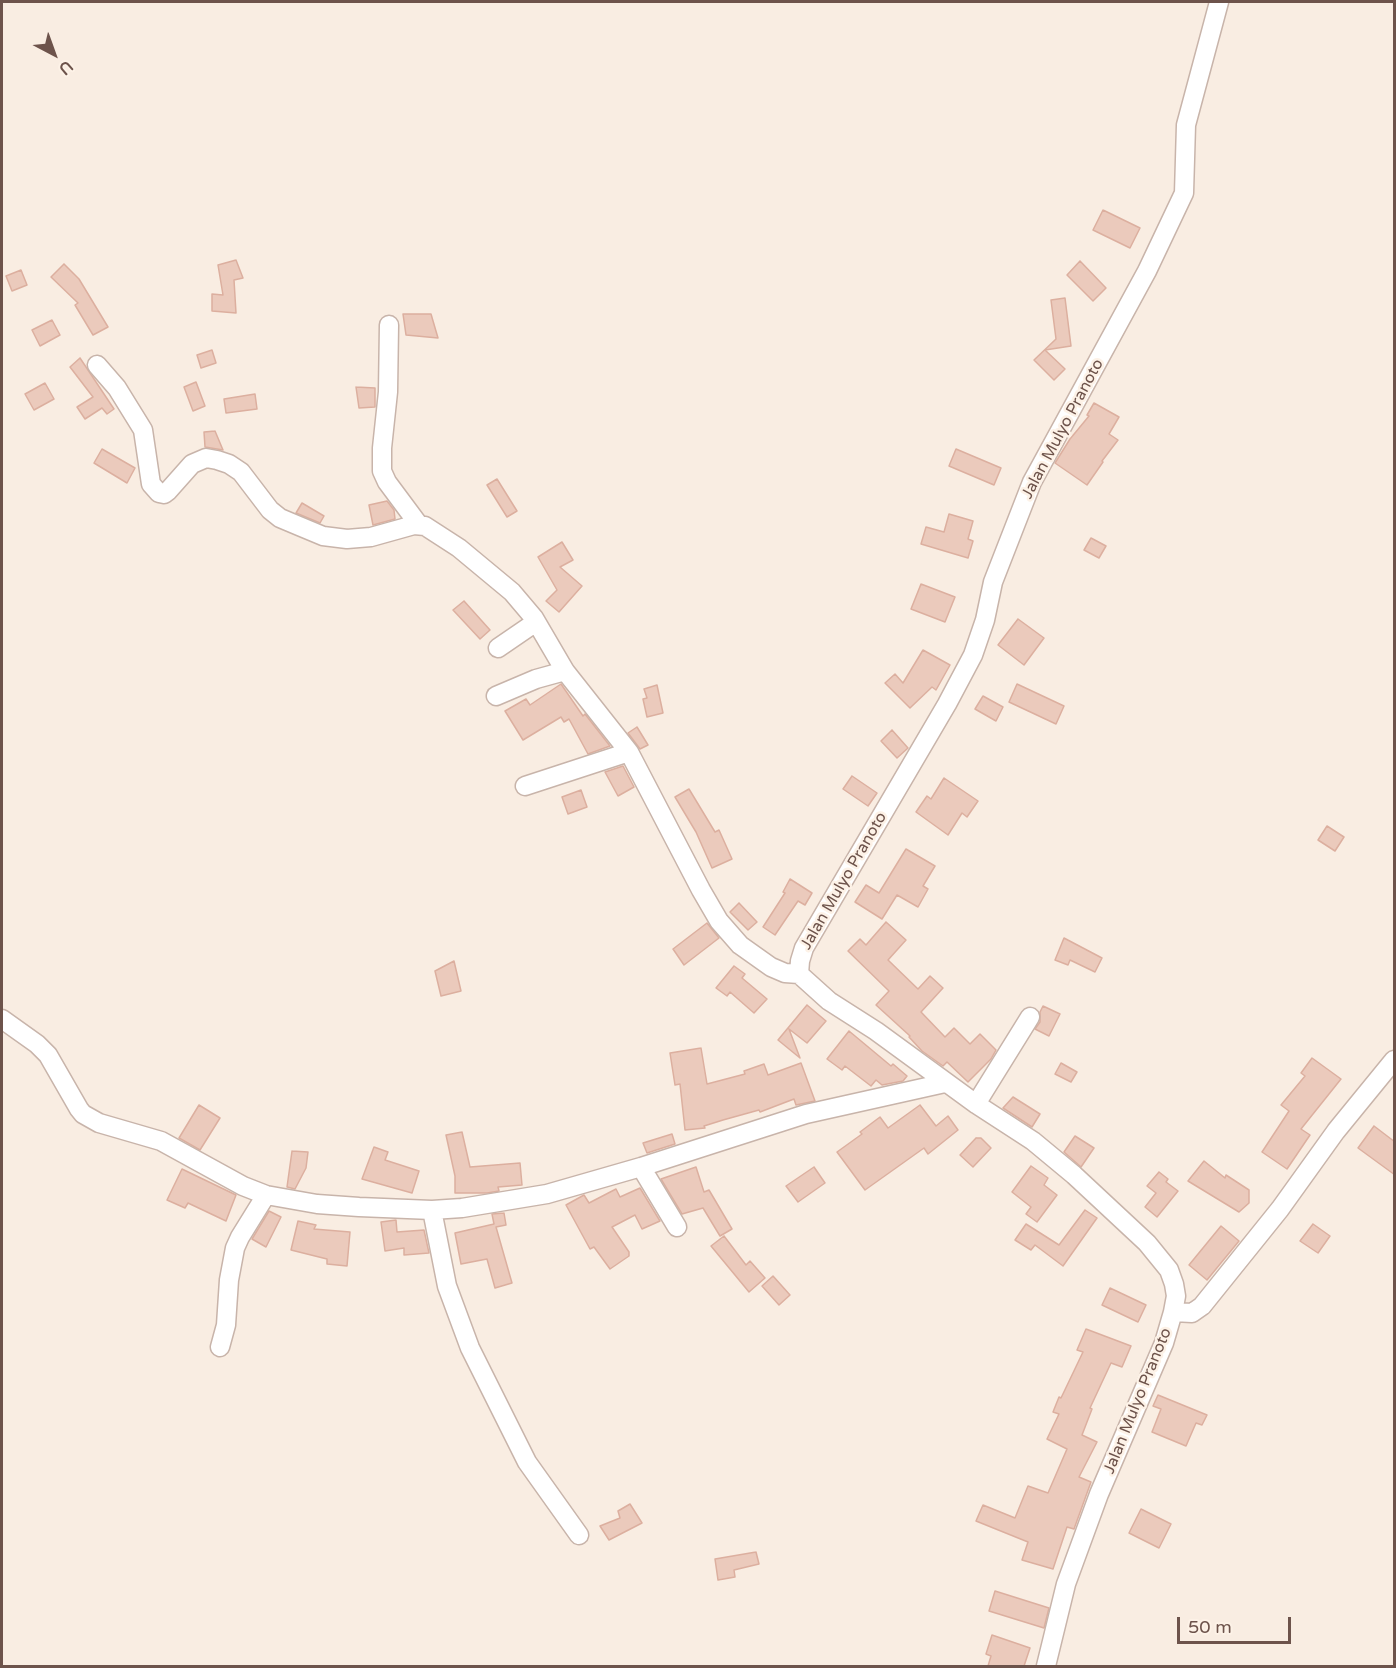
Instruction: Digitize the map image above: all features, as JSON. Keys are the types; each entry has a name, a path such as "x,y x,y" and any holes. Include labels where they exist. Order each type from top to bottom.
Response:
{"street":[{"name":"Jalan Mulyo Pranoto","path":"1046,1666 1066,1584 1099,1494 1164,1344 1176,1296 1174,1284 1169,1270 1147,1243 1114,1210 1033,1140 945,1083 876,1031 830,1001 799,974 804,948 947,704 973,655 985,620 993,582 1032,482 1147,271 1184,193 1186,125 1219,2"},
{"path":"388,325 388,392 382,471 387,482 419,525"},
{"path":"97,365 117,388 143,430 151,484 159,493 164,494 192,464 206,458 229,464 241,472 270,510 280,518 323,536 347,539 371,537 419,525 425,526 475,561 512,592 536,622 565,671 629,752 719,921 740,945 771,967 785,973 799,974"},
{"path":"498,648 536,622"},
{"path":"496,696 536,679 565,671"},
{"path":"525,786 629,752"},
{"path":"975,1104 1030,1017"},
{"path":"2,1019 38,1044 48,1055 83,1114 99,1123 161,1141 243,1186 266,1195 317,1204 432,1210 462,1208 547,1194 641,1167 806,1114 945,1083"},
{"path":"1173,1312 1192,1313 1202,1306 1280,1209 1336,1131 1395,1060"},
{"path":"641,1167 677,1227"},
{"path":"220,1347 226,1325 235,1248 266,1195"},
{"path":"432,1210 447,1286 470,1348 527,1462 579,1535"}],"building":[{"path":"1103,210 1140,228 1130,248 1093,230"},
{"path":"236,260 243,278 234,280 236,313 212,311 212,294 223,295 218,265"},
{"path":"1080,261 1106,288 1093,301 1067,275"},
{"path":"64,264 79,279 108,327 93,335 75,305 78,303 51,277"},
{"path":"21,270 27,285 12,291 6,276"},
{"path":"1065,298 1071,346 1045,350 1065,369 1054,380 1034,360 1056,339 1051,300"},
{"path":"403,314 431,314 438,338 406,335"},
{"path":"52,320 60,335 40,346 32,330"},
{"path":"212,350 216,363 201,368 197,355"},
{"path":"80,358 114,409 107,414 102,408 85,419 77,407 93,397 70,367"},
{"path":"196,382 205,406 193,411 184,387"},
{"path":"45,383 54,399 34,410 25,394"},
{"path":"356,387 375,388 375,407 359,408"},
{"path":"255,394 257,409 226,413 224,399"},
{"path":"1094,403 1119,417 1109,434 1118,440 1087,485 1055,463 1070,439 1089,416 1087,415"},
{"path":"215,431 223,450 205,447 204,432"},
{"path":"102,449 135,468 127,483 94,463"},
{"path":"956,449 1001,468 994,485 949,466"},
{"path":"497,479 517,511 507,517 487,485"},
{"path":"387,501 394,510 395,519 373,525 369,505"},
{"path":"302,503 324,516 320,523 296,513"},
{"path":"949,514 973,521 968,539 973,541 968,558 921,544 926,527 944,532"},
{"path":"1091,538 1106,546 1099,558 1084,550"},
{"path":"562,542 573,560 560,567 582,586 559,612 546,601 557,590 538,557"},
{"path":"921,584 955,597 945,622 911,609"},
{"path":"464,601 490,630 480,639 453,610"},
{"path":"1018,619 1044,638 1024,665 998,645"},
{"path":"923,650 950,665 936,690 932,687 910,708 885,683 895,674 903,683"},
{"path":"561,684 583,716 585,714 610,746 588,754 569,719 564,722 561,717 523,740 505,711 526,699 530,705"},
{"path":"1017,684 1064,706 1056,724 1009,702"},
{"path":"657,685 663,713 647,717 643,699 647,698 644,689"},
{"path":"983,696 1003,707 996,721 975,709"},
{"path":"637,727 648,745 640,749 628,733"},
{"path":"892,730 908,748 897,758 881,741"},
{"path":"623,766 634,787 618,796 605,772"},
{"path":"852,776 877,793 868,806 843,789"},
{"path":"944,778 978,801 967,817 962,813 948,835 916,812 927,796 931,799"},
{"path":"689,789 715,832 719,830 732,859 712,868 696,832 675,797"},
{"path":"581,790 587,807 568,814 562,797"},
{"path":"1327,826 1344,837 1335,851 1318,840"},
{"path":"906,849 935,866 923,886 928,889 918,907 897,895 882,919 855,902 866,885 879,893"},
{"path":"790,879 812,893 805,905 798,901 775,935 763,927 785,893 783,892"},
{"path":"739,903 757,922 748,930 730,912"},
{"path":"886,922 906,940 888,960 918,989 930,976 943,988 921,1012 945,1037 954,1028 970,1044 980,1034 996,1050 991,1059 968,1082 947,1062 943,1066 922,1051 910,1036 876,1005 889,991 848,951 860,939 866,945"},
{"path":"707,923 719,938 684,965 673,949"},
{"path":"1064,938 1102,958 1095,972 1070,960 1068,965 1055,960"},
{"path":"454,961 461,991 441,996 435,971"},
{"path":"734,966 745,974 742,978 767,999 754,1013 730,992 727,996 716,988"},
{"path":"807,1005 826,1021 807,1043 789,1029 800,1058 778,1040"},
{"path":"1043,1006 1060,1014 1049,1036 1035,1029 1040,1022 1040,1012"},
{"path":"849,1031 891,1066 893,1064 907,1076 903,1081 882,1085 876,1080 871,1086 845,1066 842,1070 827,1059"},
{"path":"701,1048 707,1084 745,1074 744,1071 764,1064 768,1075 801,1063 815,1101 796,1105 794,1099 760,1112 759,1110 704,1126 705,1128 685,1130 680,1084 675,1085 670,1053"},
{"path":"1312,1058 1341,1079 1301,1129 1310,1135 1287,1169 1262,1152 1289,1111 1281,1105 1305,1076 1301,1073"},
{"path":"1061,1063 1077,1072 1071,1082 1055,1074"},
{"path":"1013,1097 1040,1114 1032,1127 1003,1108"},
{"path":"199,1105 220,1118 200,1150 179,1138"},
{"path":"920,1105 936,1126 948,1116 958,1130 928,1154 924,1148 865,1190 837,1152 862,1134 860,1132 880,1117 888,1128"},
{"path":"1374,1126 1395,1142 1395,1175 1358,1148"},
{"path":"462,1132 470,1167 520,1163 522,1185 498,1187 499,1191 487,1193 455,1193 455,1176 446,1135"},
{"path":"672,1134 675,1144 647,1153 643,1143"},
{"path":"1075,1136 1094,1148 1081,1167 1064,1152"},
{"path":"976,1138 981,1138 991,1148 973,1167 960,1155"},
{"path":"374,1147 388,1152 385,1160 419,1171 412,1193 362,1179"},
{"path":"292,1151 308,1152 306,1168 295,1189 287,1187"},
{"path":"1204,1161 1225,1178 1226,1175 1249,1190 1249,1203 1239,1212 1188,1181"},
{"path":"1031,1166 1048,1178 1044,1185 1057,1195 1037,1222 1026,1214 1031,1207 1012,1192"},
{"path":"696,1167 704,1192 709,1190 732,1229 720,1236 703,1208 682,1214 661,1179"},
{"path":"814,1167 825,1183 798,1202 786,1186"},
{"path":"182,1169 236,1195 226,1221 188,1203 185,1208 167,1200"},
{"path":"1159,1172 1168,1179 1166,1182 1178,1191 1157,1217 1145,1207 1156,1193 1147,1186"},
{"path":"640,1188 660,1221 642,1229 635,1215 612,1227 629,1252 629,1256 610,1269 594,1247 590,1249 566,1205 584,1195 589,1203 616,1189 620,1197"},
{"path":"1085,1210 1097,1218 1063,1266 1035,1245 1031,1250 1015,1240 1026,1224 1059,1245"},
{"path":"269,1211 281,1217 266,1247 252,1239"},
{"path":"504,1213 506,1225 496,1227 512,1283 495,1288 487,1259 461,1264 455,1233 494,1224 492,1214"},
{"path":"396,1220 397,1232 424,1230 429,1253 404,1255 404,1248 385,1251 381,1222"},
{"path":"298,1221 316,1225 314,1229 350,1232 347,1266 327,1264 327,1259 291,1250"},
{"path":"1313,1224 1330,1236 1318,1253 1300,1241"},
{"path":"1221,1226 1239,1241 1207,1280 1189,1265"},
{"path":"724,1236 746,1265 750,1261 765,1278 749,1292 711,1246"},
{"path":"773,1276 790,1295 779,1305 762,1286"},
{"path":"1110,1288 1146,1305 1138,1322 1102,1305"},
{"path":"1086,1329 1131,1346 1122,1367 1111,1363 1090,1408 1092,1409 1082,1435 1097,1442 1079,1477 1091,1482 1074,1529 1067,1527 1053,1569 1022,1560 1028,1542 976,1521 983,1505 1015,1518 1028,1486 1048,1493 1067,1449 1047,1439 1059,1414 1053,1412 1083,1352 1077,1350"},
{"path":"1158,1395 1207,1415 1202,1425 1196,1423 1186,1446 1152,1432 1161,1409 1153,1406"},
{"path":"630,1504 642,1523 609,1540 600,1526 620,1518 618,1511"},
{"path":"1141,1509 1171,1524 1159,1548 1129,1533"},
{"path":"756,1552 759,1564 734,1570 735,1577 718,1580 715,1559"},
{"path":"995,1591 1049,1608 1044,1628 989,1611"},
{"path":"992,1635 1030,1648 1024,1666 988,1666 991,1656 986,1654"}]}
